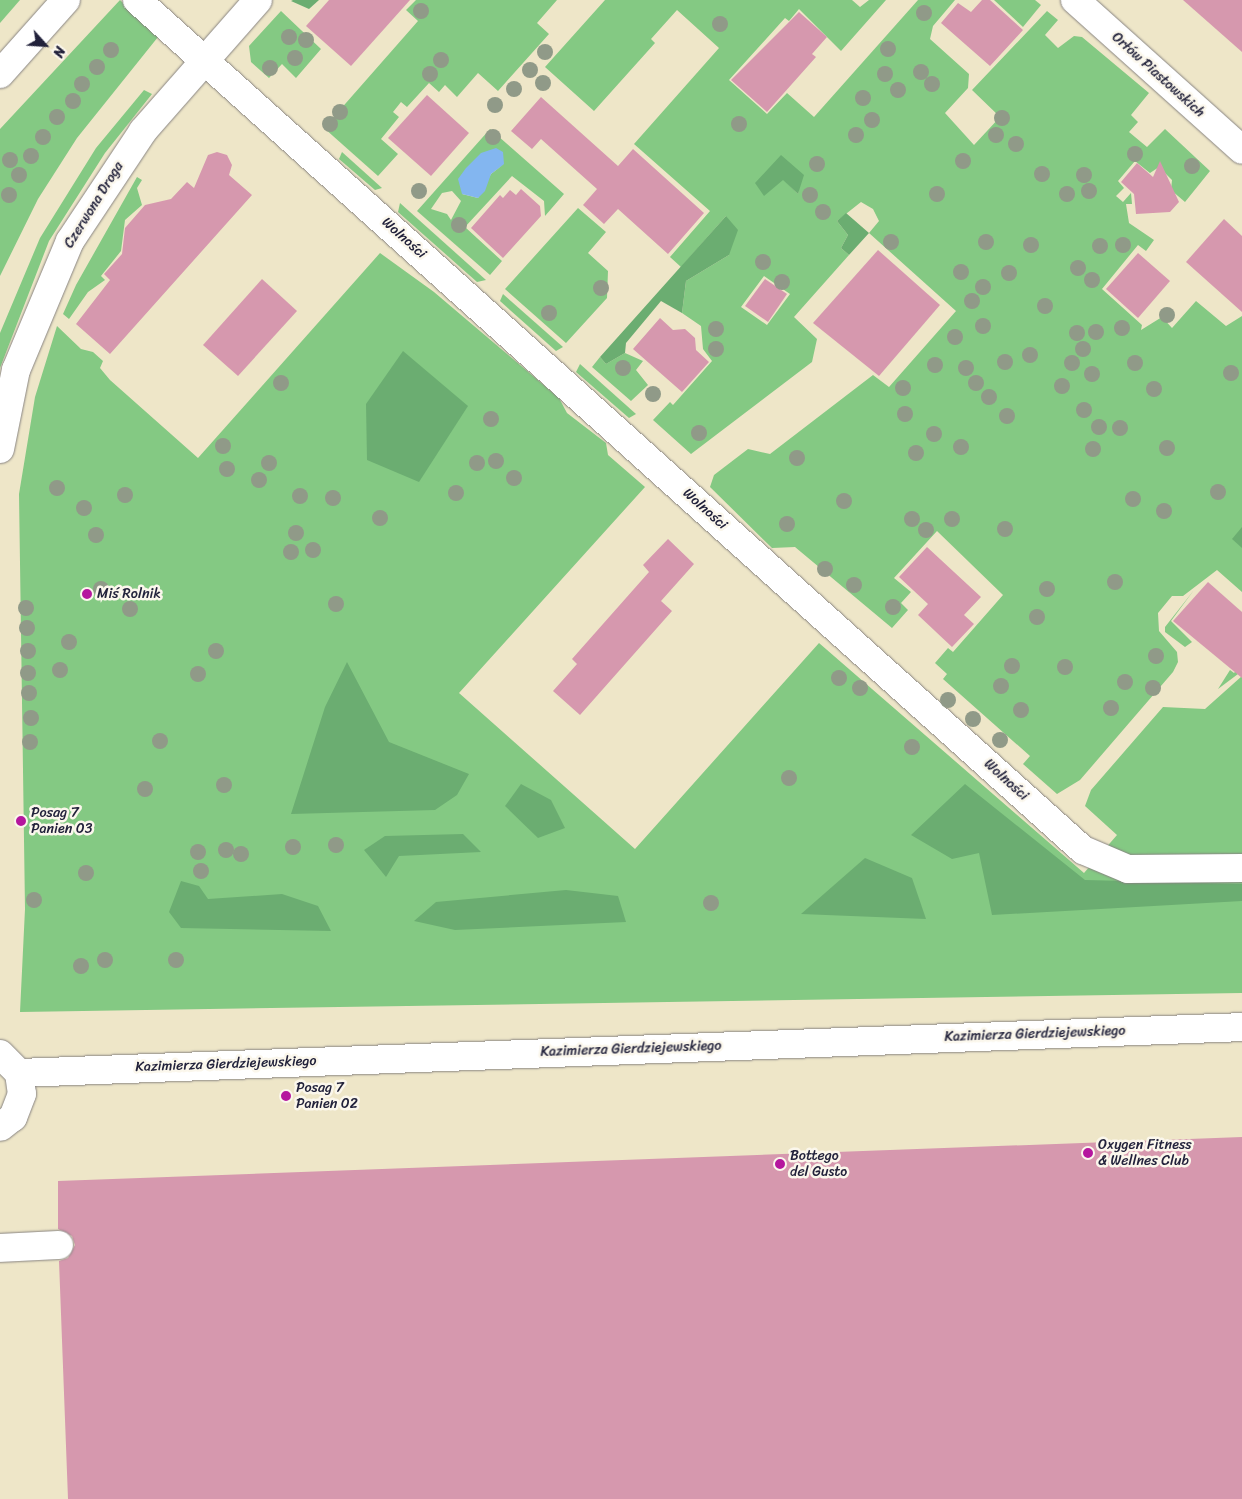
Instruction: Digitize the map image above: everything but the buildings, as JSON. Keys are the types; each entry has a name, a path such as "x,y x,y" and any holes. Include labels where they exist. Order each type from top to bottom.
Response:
{"street":[{"path":"0,74 66,0"},
{"name":"Wolności","path":"137,0 205,59 1083,850 1128,869 1242,868"},
{"name":"Czerwona Droga","path":"0,449 16,370 70,241 116,166 205,59 258,0"},
{"name":"Orłów Piastowskich","path":"1075,0 1242,150"},
{"name":"Kazimierza Gierdziejewskiego","path":"19,1073 1242,1027"},
{"path":"0,1054 19,1073 20,1106 0,1127"},
{"path":"0,1248 59,1245"}],"green space":[{"path":"0,0 20,0 0,23"},
{"path":"120,0 158,37 77,138 38,199 0,276 0,129"},
{"path":"293,0 319,0 309,9 291,1"},
{"path":"416,0 557,0 537,23 549,34 498,91 478,73 457,97 445,85 439,92 429,83 407,107 401,102 393,112 399,117 381,139 398,154 378,176 324,128 418,21 406,10"},
{"path":"605,0 852,0 860,7 869,0 886,0 841,51 799,9 789,21 785,18 729,80 767,114 787,93 814,117 918,0 955,0 933,26 930,39 969,74 968,88 945,113 974,145 1000,117 972,90 1047,11 1058,20 1045,35 1058,48 1074,36 1082,37 1149,93 1131,115 1138,122 1129,132 1147,147 1165,129 1210,171 1185,202 1171,190 1172,180 1159,167 1150,173 1135,161 1118,181 1124,188 1116,196 1123,202 1131,193 1132,204 1126,204 1129,223 1154,240 1146,251 1138,245 1102,289 1142,325 1141,330 1162,317 1172,328 1196,301 1226,326 1242,316 1242,592 1217,570 1183,596 1172,596 1158,613 1159,631 1177,652 1178,662 1173,672 1080,780 1057,794 1023,764 1030,756 943,679 947,674 935,663 948,648 953,652 1003,595 937,531 894,578 911,592 901,603 908,610 892,628 795,547 772,548 710,487 714,475 748,449 770,454 873,375 889,387 956,311 869,233 879,221 873,209 861,202 837,221 848,235 841,248 849,255 794,317 817,339 812,362 691,454 653,420 670,402 673,405 712,361 703,349 701,326 682,313 686,281 729,255 726,216 681,267 670,257 710,211 634,144 719,48 677,10 651,39 655,43 594,111 545,67","holes":["783,179 800,181 798,194","764,276 790,294 767,325 741,307"]},
{"path":"994,0 1035,0 1041,5 1023,27"},
{"path":"281,11 321,49 296,78 282,64 269,78 251,62 249,46"},
{"path":"144,90 152,94 105,153 49,241 0,368 0,333 40,238 96,148"},
{"path":"490,129 564,194 545,216 544,201 512,176 465,227 502,261 490,275 417,211","holes":["504,164 491,174 478,198 462,194","452,191 461,201 451,220 447,214 431,209 442,193"]},
{"path":"342,152 382,188 375,190 339,159"},
{"path":"781,155 804,175 798,194 783,180 764,196 755,183"},
{"path":"137,177 142,180 137,188 142,205 125,220 121,251 101,276 105,280 88,292 69,319 63,314 76,285"},
{"path":"400,203 486,280 477,282 398,212"},
{"path":"578,208 606,232 588,253 608,271 607,298 566,343 505,289"},
{"path":"846,213 869,233 849,255 841,248 848,235 837,221"},
{"path":"726,216 738,230 729,255 686,281 682,313 661,301 626,343 625,353 606,364 600,357"},
{"path":"380,253 434,292 559,398 567,413 606,443 608,455 645,487 459,693 635,849 819,643 1084,873 1117,835 1085,806 1091,790 1163,707 1205,709 1242,676 1242,993 20,1012 25,909 19,494 35,397 57,326 81,349 93,352 103,361 100,368 110,380 198,458"},
{"path":"503,294 563,347 556,351 500,301"},
{"path":"403,351 468,406 419,482 367,460 366,404"},
{"path":"625,353 643,361 636,370 648,385 631,401 592,367 600,357 606,364"},
{"path":"580,364 636,414 629,418 576,372"},
{"path":"1242,527 1242,548 1232,539"},
{"path":"1194,590 1171,621 1192,642 1185,647 1165,632 1165,627"},
{"path":"347,662 389,742 469,774 457,795 435,810 291,814 325,707"},
{"path":"1242,664 1242,671 1218,689 1230,670 1234,673"},
{"path":"521,784 551,800 565,828 538,838 505,806"},
{"path":"965,784 1085,880 1242,884 1242,901 992,915 979,853 952,859 911,835"},
{"path":"463,834 481,852 399,856 386,877 364,850 385,836"},
{"path":"865,858 912,878 926,919 801,914"},
{"path":"181,881 199,886 208,899 282,894 318,906 331,931 181,928 169,912"},
{"path":"566,890 618,896 626,922 455,930 414,921 436,902"}],"water":[{"path":"496,148 503,152 504,164 491,174 485,191 478,198 462,194 458,179 466,168 481,153"}],"place":[{"name":"Miś Rolnik","path":"87,594"},
{"name":"Posag 7 Panien 03","path":"21,821"},
{"name":"Posag 7 Panien 02","path":"286,1096"},
{"name":"Oxygen Fitness & Wellnes Club","path":"1088,1153"},
{"name":"Bottego del Gusto","path":"780,1164"}]}
